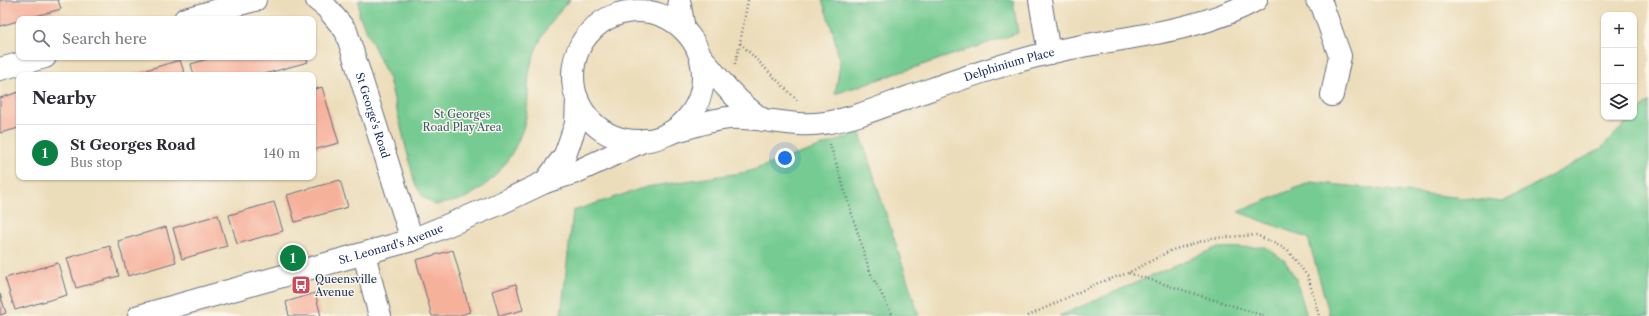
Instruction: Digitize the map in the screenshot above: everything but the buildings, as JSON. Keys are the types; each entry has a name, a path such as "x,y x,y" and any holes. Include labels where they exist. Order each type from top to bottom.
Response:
{"street":[{"path":"196,16 255,0"},
{"name":"St George's Road","path":"317,0 327,8 346,31 412,240"},
{"path":"679,0 684,29"},
{"path":"1040,0 1049,52"},
{"name":"Delphinium Place","path":"667,134 706,122 730,118 763,120 792,125 823,123 875,110 984,71 1049,52 1156,33 1216,18 1256,0"},
{"path":"1317,0 1322,5 1340,56 1332,94"},
{"path":"636,6 666,17 684,29 697,48 703,75 698,102 685,121 667,134 645,140 615,137 600,128 584,112 577,98 573,76 578,50 590,31 606,19 636,6"},
{"name":"Delphinium Place","path":"698,54 726,89 743,106 763,120"},
{"path":"0,69 34,60"},
{"name":"St. Leonard's Avenue","path":"545,182 566,155 576,124 577,98"},
{"name":"St. Leonard's Avenue","path":"139,316 412,240 499,204 545,182 576,172 645,140"},
{"path":"364,254 380,316"}],"path":[{"path":"748,0 740,43 801,103"},
{"path":"827,137 870,272 893,316"},
{"path":"1028,316 1098,283 1128,273 1172,250 1212,238 1257,235 1288,250 1308,276 1319,316"},
{"path":"1128,273 1265,316"}],"green space":[{"name":"St Georges Road Play Area","path":"359,0 570,0 546,29 534,55 530,71 525,122 516,145 510,156 495,176 476,192 462,199 435,205 423,197 415,184 389,79 359,15"},
{"path":"822,0 1013,0 1018,33 835,94 840,65 833,32"},
{"path":"1649,101 1649,316 1330,316 1308,238 1238,212 1311,182 1503,202 1600,149 1630,120 1637,120 1637,113"},
{"path":"860,133 919,316 561,316 573,211 646,187 747,172"},
{"path":"1266,247 1285,261 1296,279 1307,316 1059,316 1216,248"}],"place":[{"name":"St Georges Road","path":"293,258"},
{"name":"Queensville Avenue","path":"301,285"}]}
